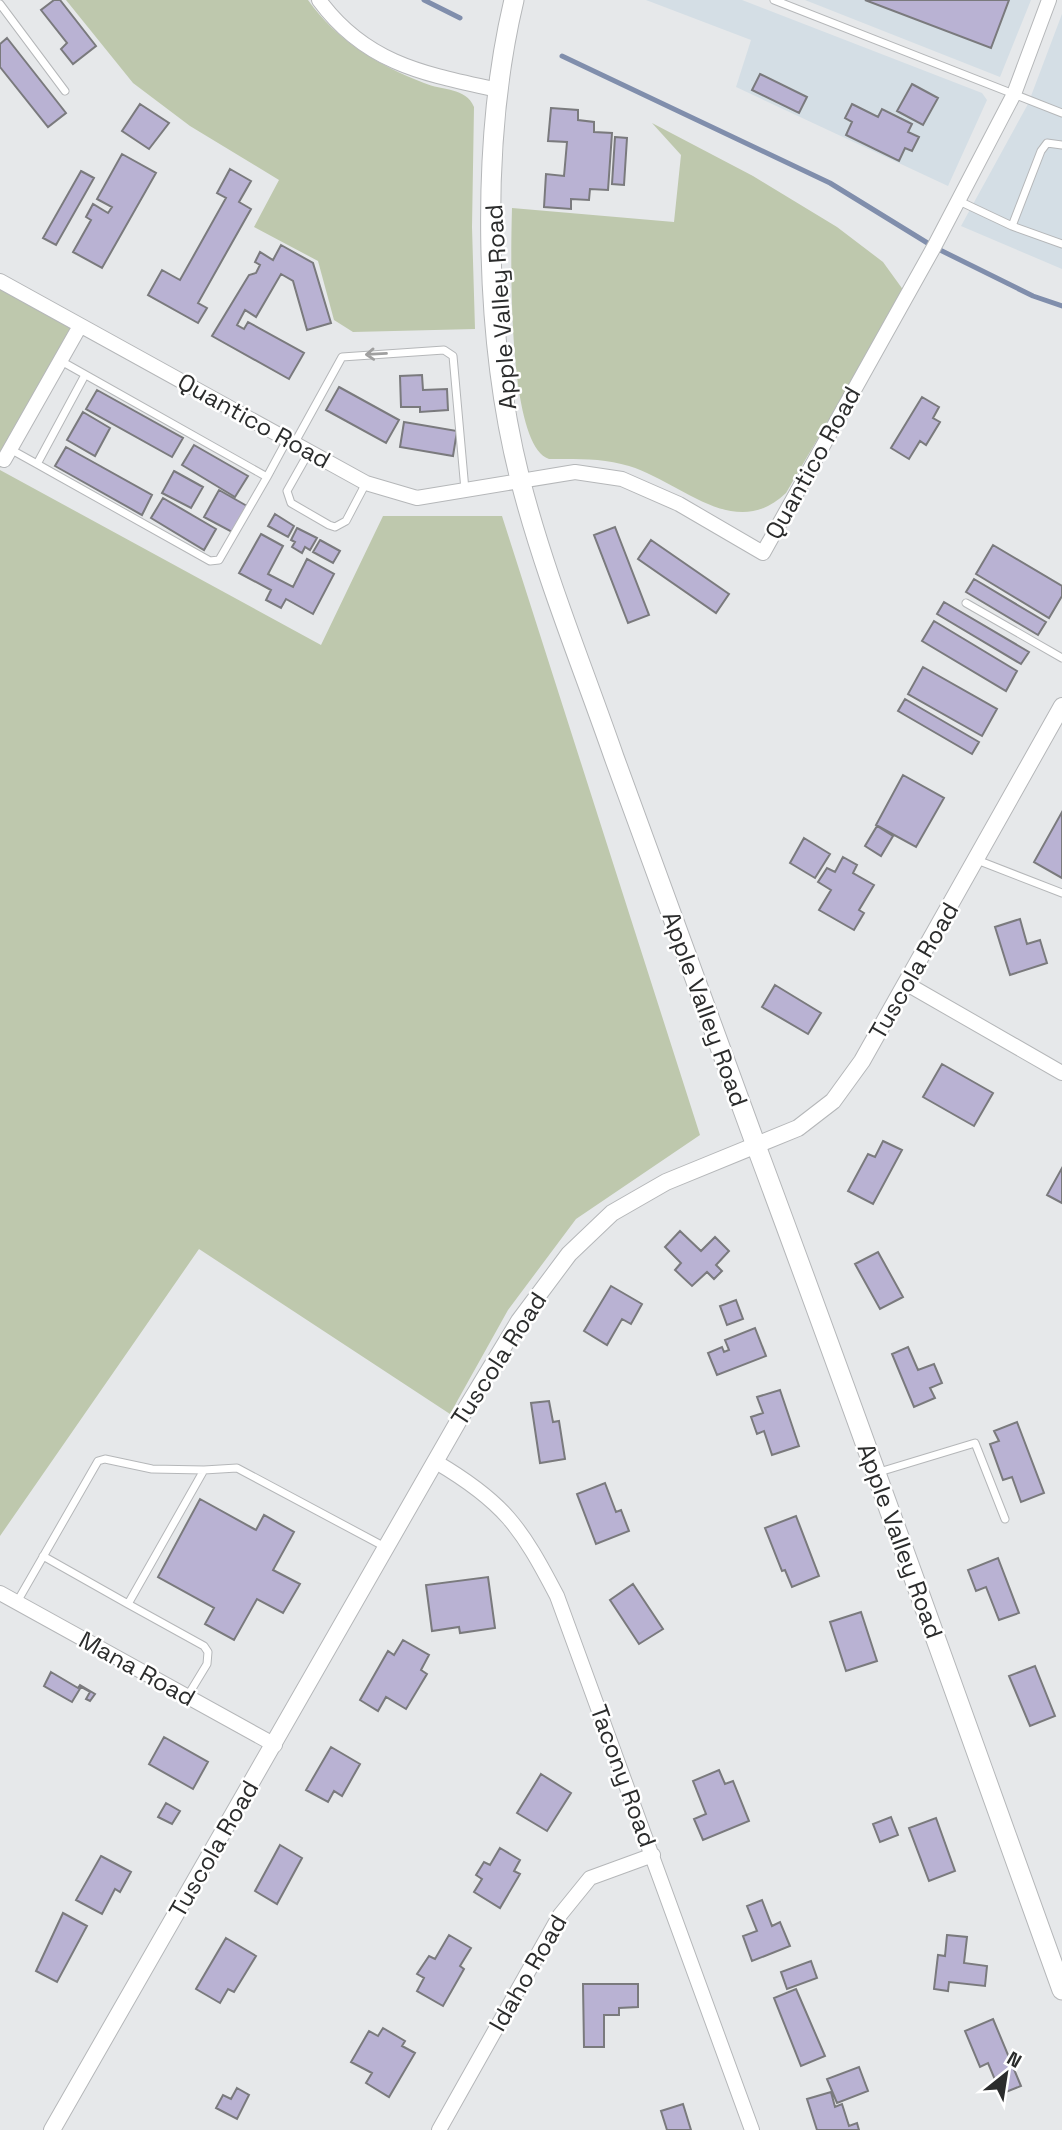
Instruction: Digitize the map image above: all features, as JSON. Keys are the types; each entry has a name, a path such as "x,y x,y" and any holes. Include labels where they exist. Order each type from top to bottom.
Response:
{"main road":[{"name":"Apple Valley Road","path":"514,0 498,90 492,197 502,388 520,480 562,611 680,945 756,1145 1062,1990"}],"street":[{"path":"319,0 358,43 389,61 422,74 498,90"},
{"name":"Quantico Road","path":"0,281 366,483 417,498 575,472 622,479 680,504 763,552 958,201 1014,94 1049,0"},
{"path":"7,455 80,326"},
{"name":"Tuscola Road","path":"52,2130 275,1745 386,1547 519,1321 569,1254 612,1213 666,1182 798,1128 833,1101 862,1061 907,984 1062,706"},
{"path":"907,984 1062,1073"},
{"name":"Tacony Road","path":"436,1462 499,1505 518,1526 557,1596 752,2130"},
{"name":"Mana Road","path":"0,1593 275,1745"},
{"name":"Idaho Road","path":"439,2130 560,1914 590,1878 653,1855"}],"lane":[{"path":"774,0 1062,113"},
{"path":"0,4 65,92"},
{"path":"1012,226 1041,150 1047,143 1062,145"},
{"path":"958,201 1012,226 1062,244"},
{"path":"7,455 37,464 215,562 219,560 342,357 444,350 453,356 465,491"},
{"path":"60,361 267,477"},
{"path":"37,464 85,375"},
{"path":"309,452 287,491 287,497 291,503 329,525 341,526 346,521 366,483"},
{"path":"966,603 1062,657"},
{"path":"976,860 1062,893"},
{"path":"875,1473 975,1443 1005,1519"},
{"path":"17,1602 98,1461 105,1459 152,1469 236,1468 386,1547"},
{"path":"128,1604 204,1470"},
{"path":"43,1556 204,1646 208,1652 207,1664 187,1697"}],"shaded area":[{"path":"646,0 742,0 982,93 987,100 948,186 736,87 751,40"},
{"path":"805,0 1031,0 1000,77"},
{"path":"1062,14 1062,269 961,226 1028,104"}],"green space":[{"path":"66,0 308,0 319,15 345,40 375,60 431,86 453,90 465,96 474,107 472,227 475,329 353,332 334,320 318,261 254,227 279,180 190,126 133,83"},
{"path":"652,123 753,176 837,227 883,262 904,291 786,493 767,507 748,512 728,510 619,463 549,459 535,446 525,420 514,344 512,208 674,222 681,155"},
{"path":"0,286 80,326 0,468"},
{"path":"0,470 321,645 383,516 502,516 700,1135 576,1219 508,1310 450,1414 199,1249 0,1536"}],"building":[{"path":"54,0 60,0 96,46 73,64 61,49 67,43 41,10"},
{"path":"865,0 1009,0 991,48"},
{"path":"7,38 66,113 48,127 0,67 0,44"},
{"path":"760,74 807,97 799,113 752,90"},
{"path":"912,84 938,98 923,125 897,111"},
{"path":"140,104 169,123 149,149 122,131"},
{"path":"852,104 878,117 882,109 912,124 908,132 919,137 912,151 905,148 899,161 846,135 852,122 845,118"},
{"path":"551,108 578,110 578,120 594,122 594,132 612,133 608,190 590,189 589,200 571,199 571,209 544,207 546,174 564,176 567,142 548,141"},
{"path":"615,137 627,138 624,185 612,184"},
{"path":"122,154 156,173 102,268 73,252 91,220 86,217 93,204 108,213 112,207 97,199"},
{"path":"230,169 251,181 239,202 251,209 198,303 207,308 198,323 148,295 162,270 180,280 226,198 217,193"},
{"path":"81,171 94,178 56,245 43,238"},
{"path":"281,245 313,263 331,323 307,330 293,281 281,274 256,317 245,310 237,325 244,329 248,322 304,353 289,379 212,336 249,275 256,273 260,265 255,262 260,252 273,260"},
{"path":"422,375 423,390 447,389 448,410 420,412 420,407 401,407 400,376"},
{"path":"339,387 399,420 386,443 326,410"},
{"path":"97,390 183,438 172,457 86,409"},
{"path":"922,397 939,407 933,418 940,422 926,445 920,441 909,459 891,448"},
{"path":"83,412 110,428 95,456 67,440"},
{"path":"404,422 457,431 453,456 400,447"},
{"path":"194,445 248,476 235,497 182,465"},
{"path":"66,447 152,495 142,515 55,466"},
{"path":"174,471 203,487 191,508 162,493"},
{"path":"219,490 247,506 232,532 204,517"},
{"path":"163,498 216,529 204,550 151,518"},
{"path":"275,514 294,526 288,537 268,526"},
{"path":"615,527 649,615 628,623 594,535"},
{"path":"297,528 317,538 310,550 305,547 302,553 292,547 295,542 291,540"},
{"path":"261,534 283,546 268,574 293,587 307,559 334,574 313,614 286,599 281,608 266,600 271,590 239,573"},
{"path":"320,540 340,551 333,563 313,552"},
{"path":"651,540 729,594 716,613 638,559"},
{"path":"993,545 1062,586 1062,596 1049,618 976,574"},
{"path":"974,579 1046,622 1038,635 966,592"},
{"path":"944,602 1029,652 1021,664 937,614"},
{"path":"934,621 1017,671 1006,691 922,641"},
{"path":"923,667 997,709 982,736 908,694"},
{"path":"905,699 979,742 972,754 898,711"},
{"path":"903,775 944,798 916,847 876,825"},
{"path":"1062,812 1062,878 1034,862"},
{"path":"877,826 893,836 881,856 865,846"},
{"path":"804,838 830,854 815,878 790,863"},
{"path":"843,857 857,865 853,873 874,885 859,910 864,913 854,930 819,910 831,890 818,882 827,868 835,872"},
{"path":"1020,919 1027,944 1040,940 1047,963 1010,975 995,927"},
{"path":"775,985 821,1013 808,1034 762,1007"},
{"path":"942,1064 993,1093 974,1126 923,1097"},
{"path":"883,1141 902,1150 873,1204 848,1191 868,1154 875,1157"},
{"path":"1062,1168 1062,1203 1047,1195"},
{"path":"680,1231 701,1251 715,1237 729,1251 716,1265 722,1271 714,1279 707,1272 692,1286 675,1270 681,1263 665,1247"},
{"path":"878,1252 903,1297 880,1309 855,1264"},
{"path":"611,1286 642,1304 631,1324 622,1319 607,1345 584,1331"},
{"path":"736,1300 743,1319 727,1325 720,1306"},
{"path":"755,1328 766,1356 717,1375 708,1353 722,1347 724,1352 729,1350 725,1340"},
{"path":"908,1347 918,1370 934,1364 942,1383 930,1388 935,1398 914,1407 892,1354"},
{"path":"780,1390 799,1446 772,1455 764,1431 757,1434 751,1417 763,1413 757,1397"},
{"path":"549,1401 553,1422 559,1421 565,1459 540,1463 531,1403"},
{"path":"1017,1422 1044,1493 1021,1502 1012,1477 1003,1480 990,1444 999,1441 994,1431"},
{"path":"605,1483 616,1512 621,1510 629,1531 596,1544 577,1494"},
{"path":"200,1499 256,1530 264,1515 294,1532 273,1570 300,1584 283,1613 257,1599 234,1640 205,1624 214,1608 158,1577"},
{"path":"796,1516 819,1576 792,1587 785,1570 782,1571 765,1528"},
{"path":"998,1558 1019,1613 999,1620 986,1587 976,1591 968,1570"},
{"path":"488,1577 495,1628 460,1633 459,1627 432,1631 426,1585"},
{"path":"633,1584 663,1629 639,1644 610,1600"},
{"path":"861,1612 877,1661 846,1671 830,1622"},
{"path":"403,1640 429,1655 421,1670 427,1674 406,1709 386,1697 378,1711 360,1700 388,1651 394,1655"},
{"path":"1035,1666 1055,1716 1030,1726 1009,1676"},
{"path":"51,1672 78,1688 80,1685 95,1694 90,1701 86,1699 90,1692 81,1687 72,1702 44,1686"},
{"path":"164,1737 208,1762 193,1789 149,1764"},
{"path":"331,1747 360,1764 342,1796 334,1791 328,1802 306,1790"},
{"path":"719,1770 725,1784 733,1781 749,1821 703,1840 694,1819 706,1814 693,1781"},
{"path":"541,1774 571,1793 547,1831 517,1813"},
{"path":"166,1803 180,1811 172,1824 158,1817"},
{"path":"891,1817 898,1835 880,1842 873,1824"},
{"path":"936,1818 955,1871 929,1881 909,1828"},
{"path":"280,1845 302,1858 277,1904 255,1891"},
{"path":"500,1848 520,1860 514,1871 520,1874 500,1908 474,1892 482,1879 476,1875 484,1862 490,1865"},
{"path":"101,1856 131,1872 120,1892 115,1889 102,1914 76,1900"},
{"path":"762,1900 772,1926 780,1922 790,1946 752,1961 743,1936 757,1931 747,1906"},
{"path":"63,1913 87,1926 57,1982 36,1971"},
{"path":"449,1935 471,1948 460,1966 464,1969 443,2006 417,1991 424,1978 417,1974 429,1956 435,1959"},
{"path":"947,1935 967,1937 964,1963 987,1966 985,1986 949,1982 948,1991 934,1989 938,1955 945,1956"},
{"path":"226,1938 256,1956 234,1992 228,1989 220,2003 196,1989"},
{"path":"811,1961 817,1978 787,1989 781,1972"},
{"path":"583,1984 638,1984 638,2007 619,2008 619,2015 604,2015 604,2047 584,2047"},
{"path":"796,1989 825,2056 801,2066 774,1998"},
{"path":"993,2019 1021,2086 1001,2094 988,2063 980,2067 965,2031"},
{"path":"383,2028 405,2041 402,2046 415,2053 389,2097 366,2083 372,2073 351,2062 369,2031 378,2036"},
{"path":"859,2067 868,2091 837,2103 827,2079"},
{"path":"237,2088 249,2095 237,2119 216,2108 223,2095 231,2099"},
{"path":"831,2092 835,2107 842,2104 849,2126 857,2123 859,2130 817,2130 807,2099"},
{"path":"683,2104 691,2130 667,2130 661,2111"}],"waterway":[{"path":"424,0 460,18"},
{"path":"562,56 830,183 934,247 1033,296 1062,306"}]}
